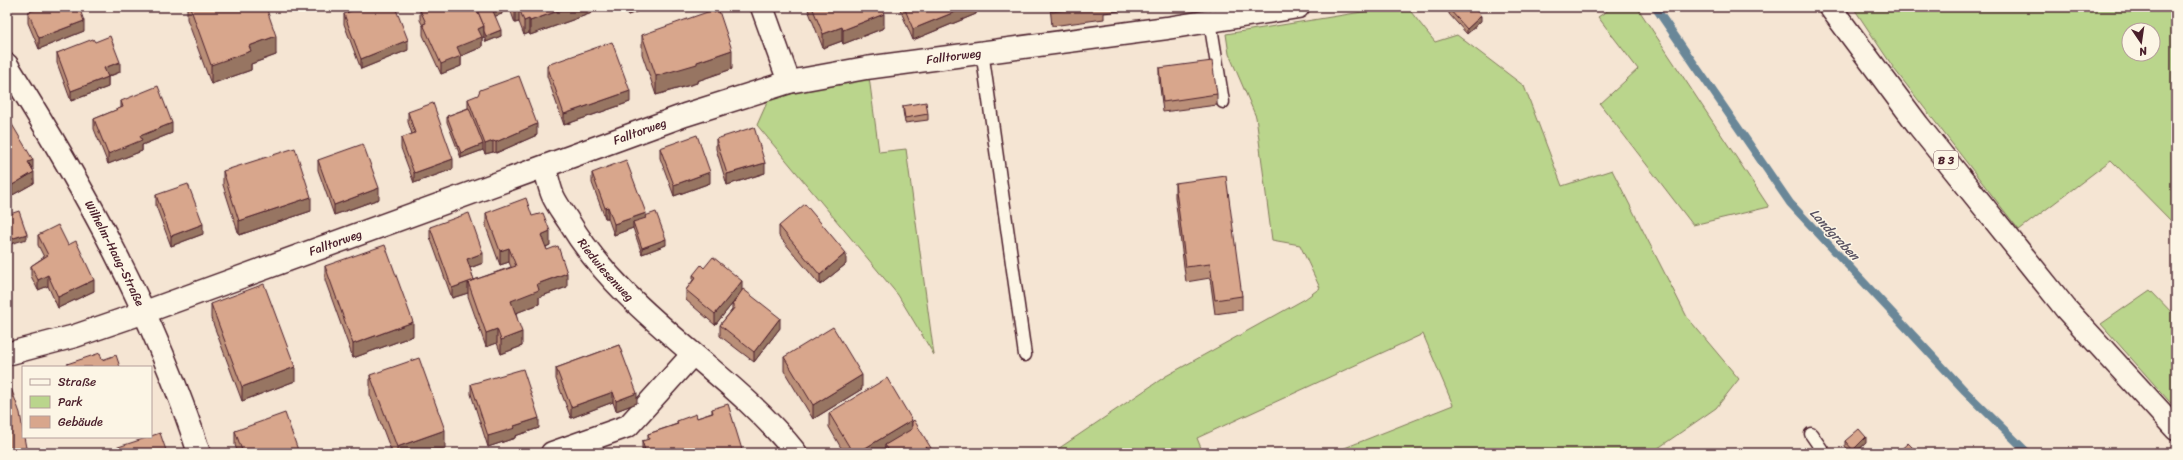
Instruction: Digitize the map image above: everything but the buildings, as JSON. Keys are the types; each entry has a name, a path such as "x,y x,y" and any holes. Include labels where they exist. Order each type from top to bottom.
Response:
{"street":[{"path":"762,7 789,82"},
{"name":"Falltorweg","path":"7,354 75,336 145,312 685,115 789,82 866,68 982,51 1209,14 1298,7"},
{"name":"B 3","path":"1830,7 1918,125 2066,309 2176,429"},
{"name":"Wilhelm-Haug-Straße","path":"7,65 56,143 145,312 199,453"},
{"name":"Riedwiesenweg","path":"545,167 553,196 584,246 629,298 692,355 747,400 796,453"},
{"path":"552,453 628,426 643,412 692,355"}],"lane":[{"path":"1209,14 1223,102"},
{"path":"982,51 1025,354"},
{"path":"1811,434 1819,451"}],"green space":[{"path":"1393,7 1407,7 1435,42 1457,35 1524,86 1562,186 1612,170 1687,317 1739,379 1716,408 1651,453 1332,453 1453,405 1423,334 1197,438 1203,453 1052,453 1166,376 1305,299 1320,288 1300,245 1272,240 1256,117 1229,54 1226,34"},
{"path":"1613,7 1637,7 1769,207 1693,225 1600,104 1638,69 1598,17"},
{"path":"1853,7 2176,7 2176,226 2111,160 2019,230 1895,70"},
{"path":"869,77 879,152 906,149 934,355 898,295 757,125 769,98"},
{"path":"2150,290 2176,317 2176,409 2101,324"}],"waterway":[{"name":"Landgraben","path":"1655,7 1790,203 1965,391 2028,453"}]}
